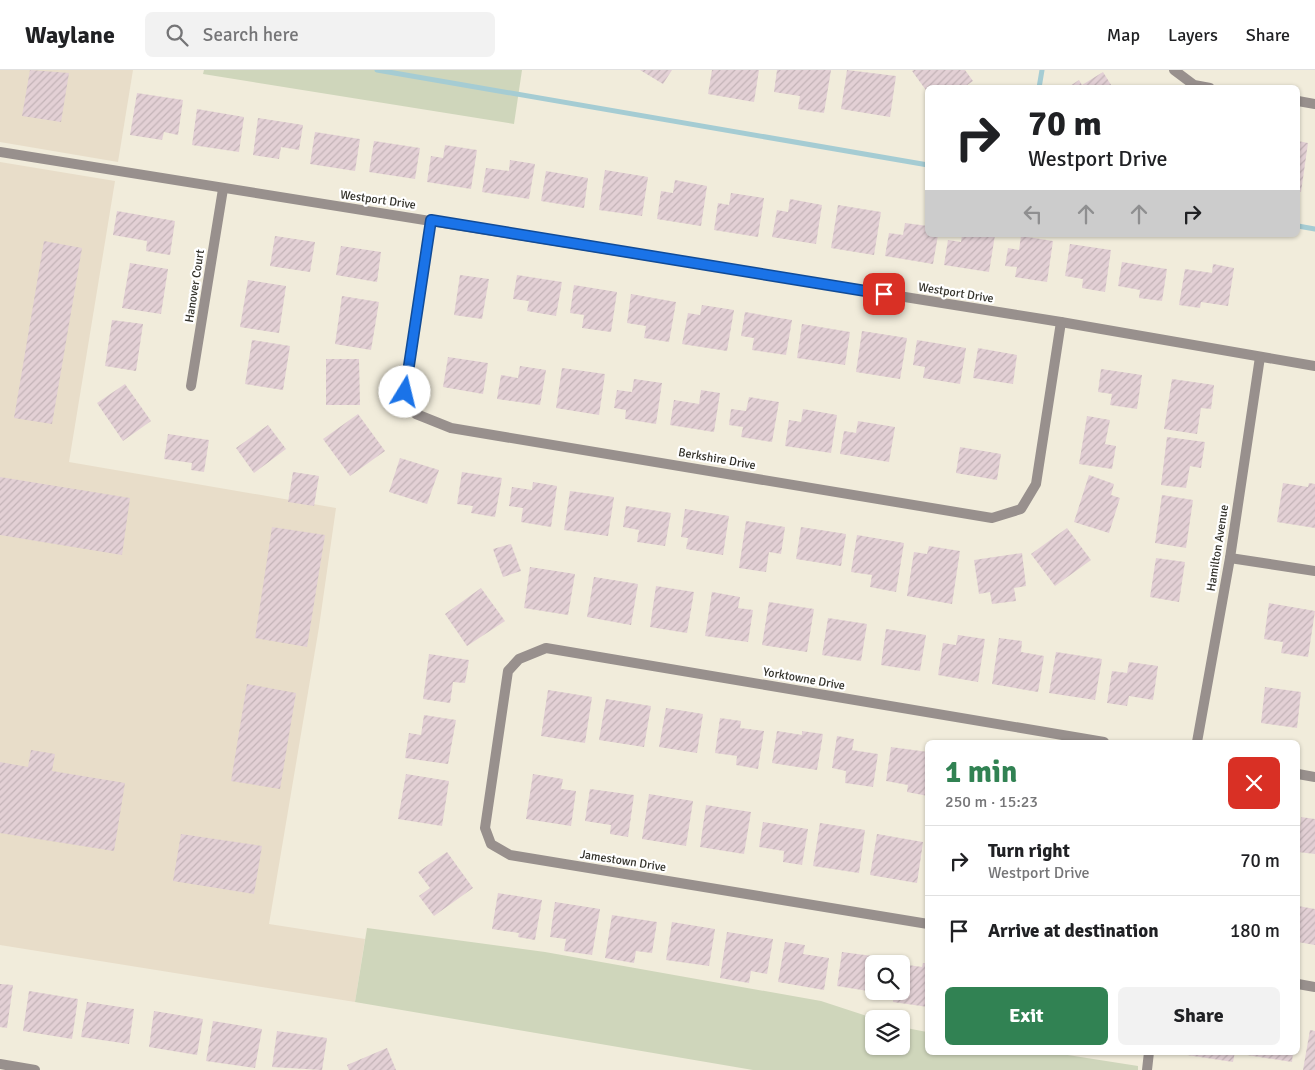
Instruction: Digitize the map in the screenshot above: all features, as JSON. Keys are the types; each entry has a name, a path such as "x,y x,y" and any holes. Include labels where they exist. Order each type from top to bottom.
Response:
{"street":[{"path":"1174,70 1194,85"},
{"path":"1300,101 1315,104"},
{"name":"Westport Drive","path":"0,152 1061,322 1315,366"},
{"name":"Hanover Court","path":"191,386 223,189"},
{"name":"Berkshire Drive","path":"431,220 405,392 416,414 451,428 992,518 1021,509 1036,484 1061,322"},
{"name":"Hamilton Avenue","path":"1197,740 1230,558 1260,357"},
{"path":"1230,558 1315,571"},
{"name":"Yorktowne Drive","path":"508,671 519,659 546,648 1092,740"},
{"name":"Jamestown Drive","path":"508,671 485,828 490,844 510,855 925,924"},
{"path":"1300,774 1315,777"},
{"path":"1300,984 1315,987"},
{"path":"1147,1070 1149,1055"},
{"path":"0,1064 35,1070"}],"shaded area":[{"path":"0,70 133,70 118,162 0,142"},
{"path":"0,162 115,181 69,462 336,508 319,627 269,924 365,939 355,1002 0,945"}],"green space":[{"path":"204,70 522,70 514,124 203,74"},
{"path":"367,928 545,952 821,1001 865,1015 865,1055 910,1055 910,1029 925,1032 925,1055 1068,1055 1138,1066 1138,1070 753,1070 355,1002"}],"building":[{"path":"30,70 69,73 61,122 22,116"},
{"path":"640,70 672,70 663,84"},
{"path":"712,70 759,70 754,102 708,94"},
{"path":"777,70 831,70 824,113 798,109 800,96 774,92"},
{"path":"847,70 896,76 890,117 841,109"},
{"path":"965,70 973,81 967,85 925,85 925,89 912,71"},
{"path":"1103,72 1111,85 1082,85"},
{"path":"1079,80 1082,85 1072,85"},
{"path":"137,93 183,100 178,135 164,132 162,140 130,135"},
{"path":"197,109 244,117 239,152 192,145"},
{"path":"258,118 303,125 299,150 281,147 279,159 253,155"},
{"path":"315,132 360,139 355,171 310,164"},
{"path":"374,141 420,148 415,179 369,172"},
{"path":"1300,141 1308,143 1300,192"},
{"path":"445,145 477,150 471,189 427,182 431,156 443,158"},
{"path":"510,160 535,164 529,199 482,192 486,168 509,171"},
{"path":"605,170 648,177 642,216 599,210"},
{"path":"546,171 588,178 584,208 541,201"},
{"path":"675,180 707,186 701,226 657,219 661,191 673,193"},
{"path":"731,193 764,198 758,237 714,230 718,203 729,205"},
{"path":"790,199 822,205 816,244 772,237 777,210 788,212"},
{"path":"838,205 881,212 874,255 831,248"},
{"path":"117,211 175,221 170,255 146,251 147,241 113,235"},
{"path":"905,223 925,226 925,237 938,237 933,264 885,256 889,233 903,235"},
{"path":"275,236 315,242 310,272 270,266"},
{"path":"962,237 995,237 989,272 944,265 948,240 961,242"},
{"path":"1021,237 1053,241 1047,282 1015,277 1017,267 1005,266 1008,248 1019,250"},
{"path":"44,241 82,248 52,424 14,418"},
{"path":"1070,244 1111,250 1105,292 1082,288 1083,279 1065,276"},
{"path":"341,246 381,252 377,282 336,275"},
{"path":"1122,262 1167,269 1162,301 1139,298 1140,290 1118,286"},
{"path":"130,263 168,269 161,314 122,308"},
{"path":"1213,264 1234,268 1228,306 1201,302 1200,308 1179,305 1185,269 1212,273"},
{"path":"460,275 489,279 482,319 454,315"},
{"path":"517,275 562,282 556,316 527,311 529,301 513,299"},
{"path":"248,280 286,286 279,333 240,327"},
{"path":"574,285 617,292 611,332 582,328 584,315 570,313"},
{"path":"631,294 676,302 669,342 644,338 646,326 627,323"},
{"path":"342,296 379,302 371,350 335,344"},
{"path":"702,305 734,310 727,351 682,344 688,313 700,315"},
{"path":"745,312 792,320 786,355 752,350 754,338 741,336"},
{"path":"112,320 143,324 136,371 105,366"},
{"path":"802,324 850,332 845,365 797,358"},
{"path":"862,331 907,338 900,379 856,372"},
{"path":"252,340 290,346 283,390 245,384"},
{"path":"917,340 966,348 960,384 923,378 925,367 913,365"},
{"path":"978,348 1017,355 1013,384 973,378"},
{"path":"448,357 488,363 483,394 443,387"},
{"path":"326,359 359,359 360,405 326,405"},
{"path":"520,366 546,370 540,405 497,399 501,375 518,378"},
{"path":"562,368 605,374 599,415 556,408"},
{"path":"1101,369 1142,375 1137,409 1110,405 1112,394 1098,392"},
{"path":"634,379 662,383 656,424 625,419 626,410 614,408 617,390 632,392"},
{"path":"1172,379 1214,385 1211,409 1201,408 1197,434 1164,429"},
{"path":"125,384 151,421 123,441 97,403"},
{"path":"701,390 720,393 714,432 670,425 674,400 699,404"},
{"path":"749,397 779,402 772,442 741,437 743,427 729,425 731,409 746,411"},
{"path":"803,409 837,415 831,453 785,446 789,420 801,422"},
{"path":"358,414 385,451 350,476 323,439"},
{"path":"1087,416 1110,420 1105,444 1116,446 1112,469 1079,464"},
{"path":"858,421 895,427 889,462 840,454 844,431 856,433"},
{"path":"268,425 286,449 254,473 236,448"},
{"path":"168,434 209,440 204,472 191,470 192,463 164,459"},
{"path":"1167,437 1205,442 1201,468 1190,466 1186,488 1161,485"},
{"path":"960,447 1001,454 997,480 956,473"},
{"path":"400,458 439,470 427,504 389,492"},
{"path":"293,472 319,476 314,506 288,502"},
{"path":"462,472 502,478 495,517 471,513 473,506 457,504"},
{"path":"1089,475 1114,484 1111,495 1120,498 1109,533 1074,522"},
{"path":"0,477 130,498 122,555 0,535"},
{"path":"533,482 557,486 551,527 521,522 523,508 509,506 512,487 532,490"},
{"path":"1283,483 1308,487 1309,483 1315,484 1315,528 1277,522"},
{"path":"570,491 614,497 608,536 564,530"},
{"path":"1162,495 1193,500 1186,548 1155,543"},
{"path":"626,506 671,513 665,546 637,542 639,530 623,527"},
{"path":"685,509 729,516 723,555 686,549 688,538 681,537"},
{"path":"746,521 785,527 781,554 769,552 766,572 739,568"},
{"path":"272,527 325,535 307,647 255,638"},
{"path":"801,527 846,534 841,566 796,559"},
{"path":"1067,528 1091,560 1055,586 1031,554"},
{"path":"857,535 904,543 896,592 870,587 872,575 851,572"},
{"path":"511,544 521,571 503,577 493,549"},
{"path":"929,546 960,551 952,604 907,596 914,552 927,554"},
{"path":"1022,553 1026,586 1014,588 1016,601 992,604 990,592 979,594 974,560"},
{"path":"1156,558 1185,562 1179,602 1150,597"},
{"path":"530,567 575,574 568,615 524,608"},
{"path":"594,577 638,584 631,625 587,617"},
{"path":"656,586 694,592 687,633 650,627"},
{"path":"481,588 505,621 467,646 445,614"},
{"path":"712,592 740,597 738,608 753,610 748,642 705,636"},
{"path":"769,602 814,609 807,652 762,645"},
{"path":"1269,603 1315,611 1308,657 1281,653 1283,642 1264,639"},
{"path":"828,618 867,624 861,661 822,655"},
{"path":"886,629 926,635 920,671 881,665"},
{"path":"958,635 985,639 978,682 938,675 943,643 956,645"},
{"path":"999,638 1022,641 1021,652 1044,656 1038,692 992,684"},
{"path":"1056,652 1102,659 1095,700 1049,693"},
{"path":"429,654 469,660 465,683 453,682 450,703 423,699"},
{"path":"1129,662 1158,666 1153,700 1129,696 1127,706 1107,703 1112,671 1127,673"},
{"path":"247,684 296,693 280,789 231,781"},
{"path":"1265,687 1301,692 1297,728 1261,723"},
{"path":"548,690 592,697 585,743 541,736"},
{"path":"606,699 651,706 644,747 599,740"},
{"path":"666,708 703,714 697,753 659,747"},
{"path":"424,715 456,720 448,764 405,758 409,733 421,735"},
{"path":"720,718 741,721 740,728 764,731 758,769 736,765 737,756 715,753"},
{"path":"777,731 802,735 802,731 823,734 817,770 772,763"},
{"path":"837,736 854,739 852,750 878,754 873,787 845,783 846,771 832,768"},
{"path":"891,747 925,752 925,795 907,792 908,785 886,781"},
{"path":"31,750 55,754 52,771 125,783 114,851 0,833 0,762 28,767"},
{"path":"406,774 449,781 442,826 398,819"},
{"path":"533,774 563,779 561,789 576,791 571,826 526,819"},
{"path":"590,789 634,795 628,837 610,834 611,825 585,821"},
{"path":"649,794 693,801 686,846 642,839"},
{"path":"706,805 751,812 744,854 700,847"},
{"path":"1301,817 1315,819 1315,854 1300,852"},
{"path":"763,822 808,829 802,865 783,862 784,851 759,847"},
{"path":"820,823 865,830 859,873 813,866"},
{"path":"181,834 262,846 254,894 173,881"},
{"path":"877,834 923,842 917,883 870,875"},
{"path":"447,852 473,888 434,916 419,896 430,888 418,872"},
{"path":"498,893 542,900 535,940 518,937 519,933 492,929"},
{"path":"555,902 600,909 592,955 564,951 566,939 550,937"},
{"path":"1300,906 1315,909 1315,945 1300,942"},
{"path":"612,915 657,922 652,953 636,951 634,963 605,958"},
{"path":"672,922 715,929 709,966 666,960"},
{"path":"727,932 773,939 767,974 751,971 749,983 720,978"},
{"path":"785,942 805,945 803,954 829,958 824,990 778,982"},
{"path":"842,952 865,955 865,991 837,986"},
{"path":"923,963 925,963 925,1007 893,1002 893,1000 910,1000 910,965 922,967"},
{"path":"0,984 13,985 7,1028 0,1027"},
{"path":"29,991 78,999 72,1039 23,1031"},
{"path":"87,1002 134,1009 129,1044 81,1037"},
{"path":"154,1011 203,1019 197,1055 149,1047"},
{"path":"213,1021 262,1029 255,1068 206,1061"},
{"path":"1310,1030 1315,1031 1315,1070 1303,1070"},
{"path":"277,1031 327,1038 322,1070 272,1067"},
{"path":"387,1048 396,1070 349,1070 347,1065"},
{"path":"1187,1055 1234,1055 1233,1062"},
{"path":"1247,1055 1293,1055 1292,1062"}],"waterway":[{"path":"377,70 925,164"},
{"path":"1040,85 1042,70"},
{"path":"1300,226 1315,229"}],"route":[{"path":"405,392 431,220 884,294"}]}
